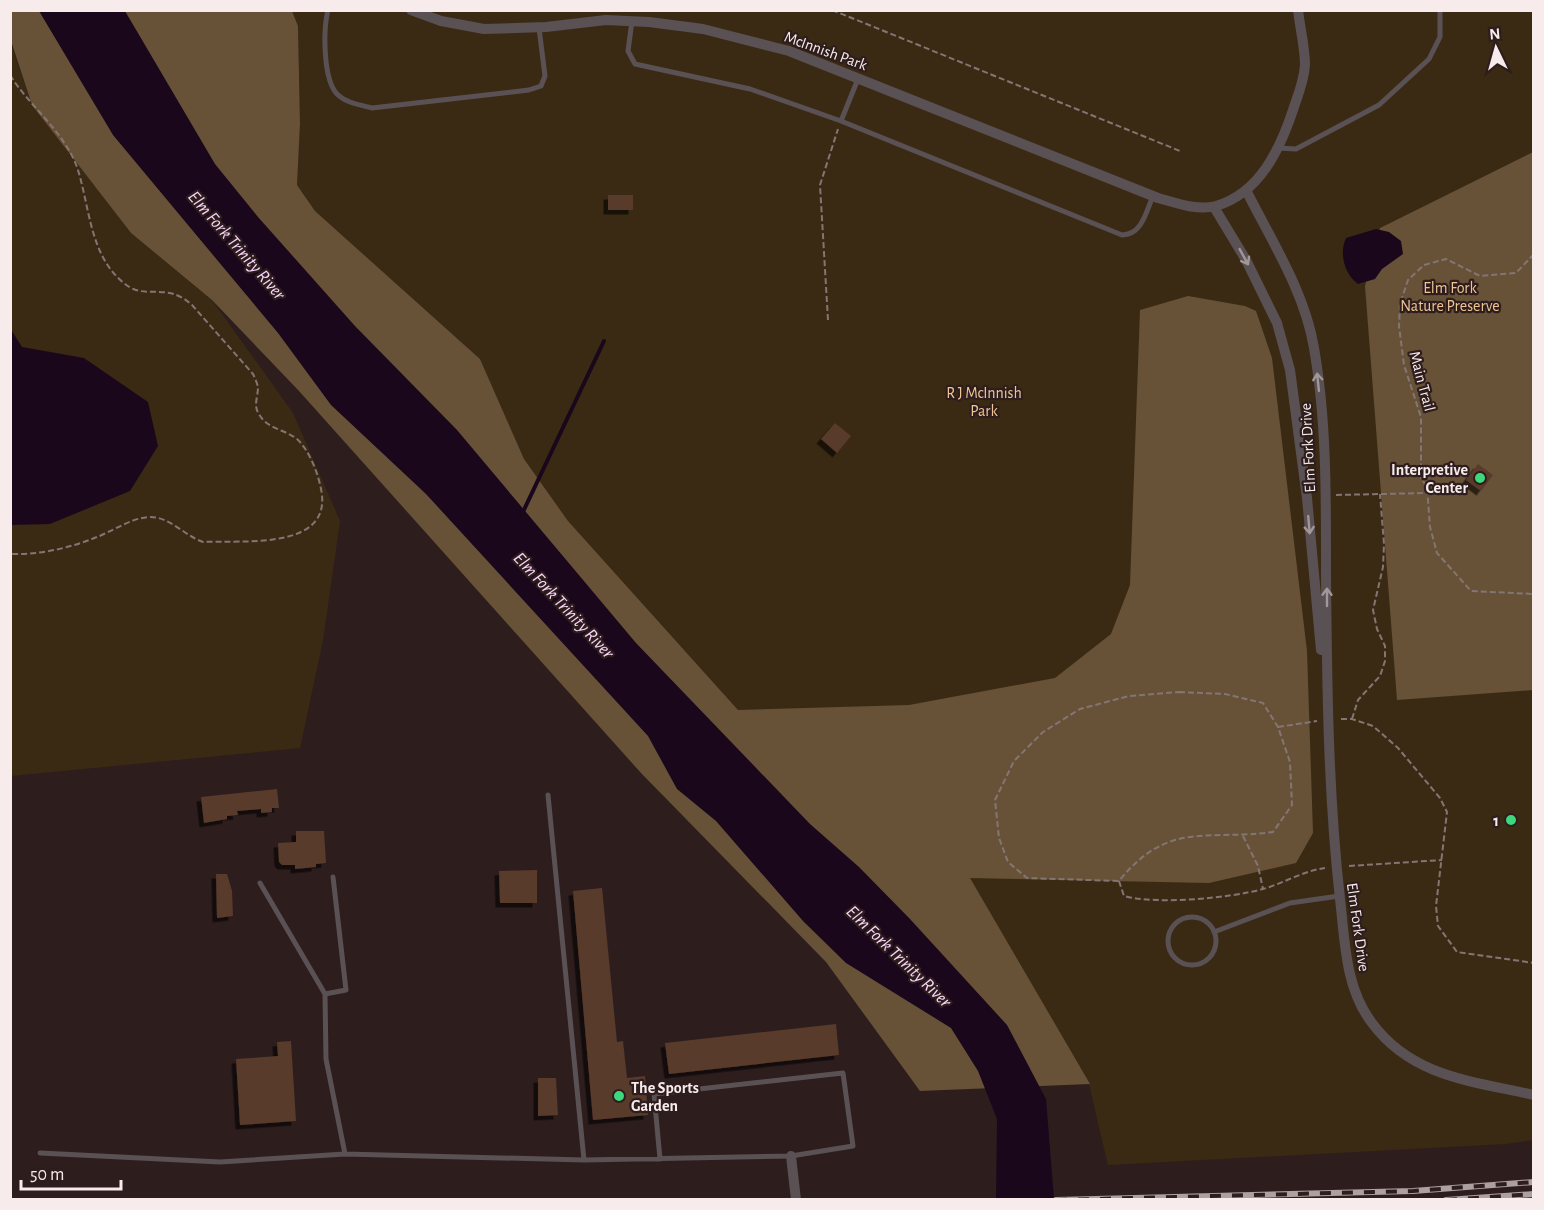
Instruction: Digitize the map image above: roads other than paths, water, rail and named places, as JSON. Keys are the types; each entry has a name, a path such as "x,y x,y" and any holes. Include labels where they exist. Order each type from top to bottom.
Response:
{"street":[{"name":"McInnish Park","path":"411,10 441,21 484,30 539,28 606,20 703,29 789,51 1153,196 1185,206 1214,207"},
{"path":"1214,207 1234,199 1246,190 1261,176 1278,148 1301,85 1305,65 1298,10"},
{"name":"Elm Fork Drive","path":"1246,190 1303,308 1314,346 1325,496 1328,719 1335,867 1345,952 1354,992 1371,1023 1400,1053 1434,1073 1533,1095"},
{"name":"Elm Fork Drive","path":"1214,207 1246,260 1277,323 1290,370 1307,498 1328,719"},
{"path":"791,1156 796,1200"}],"lane":[{"path":"328,10 325,36 329,82 345,99 372,108 529,90 541,86 545,76 539,28"},
{"path":"1278,148 1296,149 1379,105 1429,59 1440,37 1440,10"},
{"path":"632,21 627,51 635,64 750,89 841,121 1122,235 1130,235 1138,230 1153,196"},
{"path":"841,121 859,77"},
{"path":"548,795 584,1160"},
{"path":"325,994 346,990 333,877"},
{"path":"260,883 325,994 326,1059 345,1154"},
{"path":"1214,932 1284,905 1340,896"},
{"path":"1199,918 1207,922 1214,932 1216,944 1214,952 1203,963 1196,965 1181,962 1171,951 1169,945 1171,930 1183,919 1199,918"},
{"path":"40,1153 220,1161 345,1154 584,1160 660,1159 791,1156 853,1146 843,1073 654,1094 660,1159"}],"water":[{"name":"Elm Fork Trinity River","path":"39,11 125,11 215,164 258,217 355,326 457,430 636,643 810,824 859,867 910,919 1007,1025 1046,1099 1054,1199 996,1199 997,1119 978,1071 951,1028 846,963 803,921 716,821 677,789 648,736 426,494 331,405 278,333 113,135"},
{"path":"1376,229 1389,232 1401,241 1403,254 1382,269 1375,279 1358,284 1346,269 1343,257 1344,244 1346,238"},
{"path":"10,328 22,347 84,358 148,402 158,446 130,491 50,524 11,525"}],"waterway":[{"path":"522,514 604,341"}],"railway":[{"path":"1056,1200 1413,1191 1534,1182"},
{"path":"1446,1200 1534,1194"}],"place":[{"name":"Interpretive Center","path":"1480,478"},
{"name":"1","path":"1511,820"},
{"name":"The Sports Garden","path":"619,1096"}],"park label":[{"name":"Elm Fork Nature Preserve","path":"1450,296"},
{"name":"R J McInnish Park","path":"984,401"}]}
